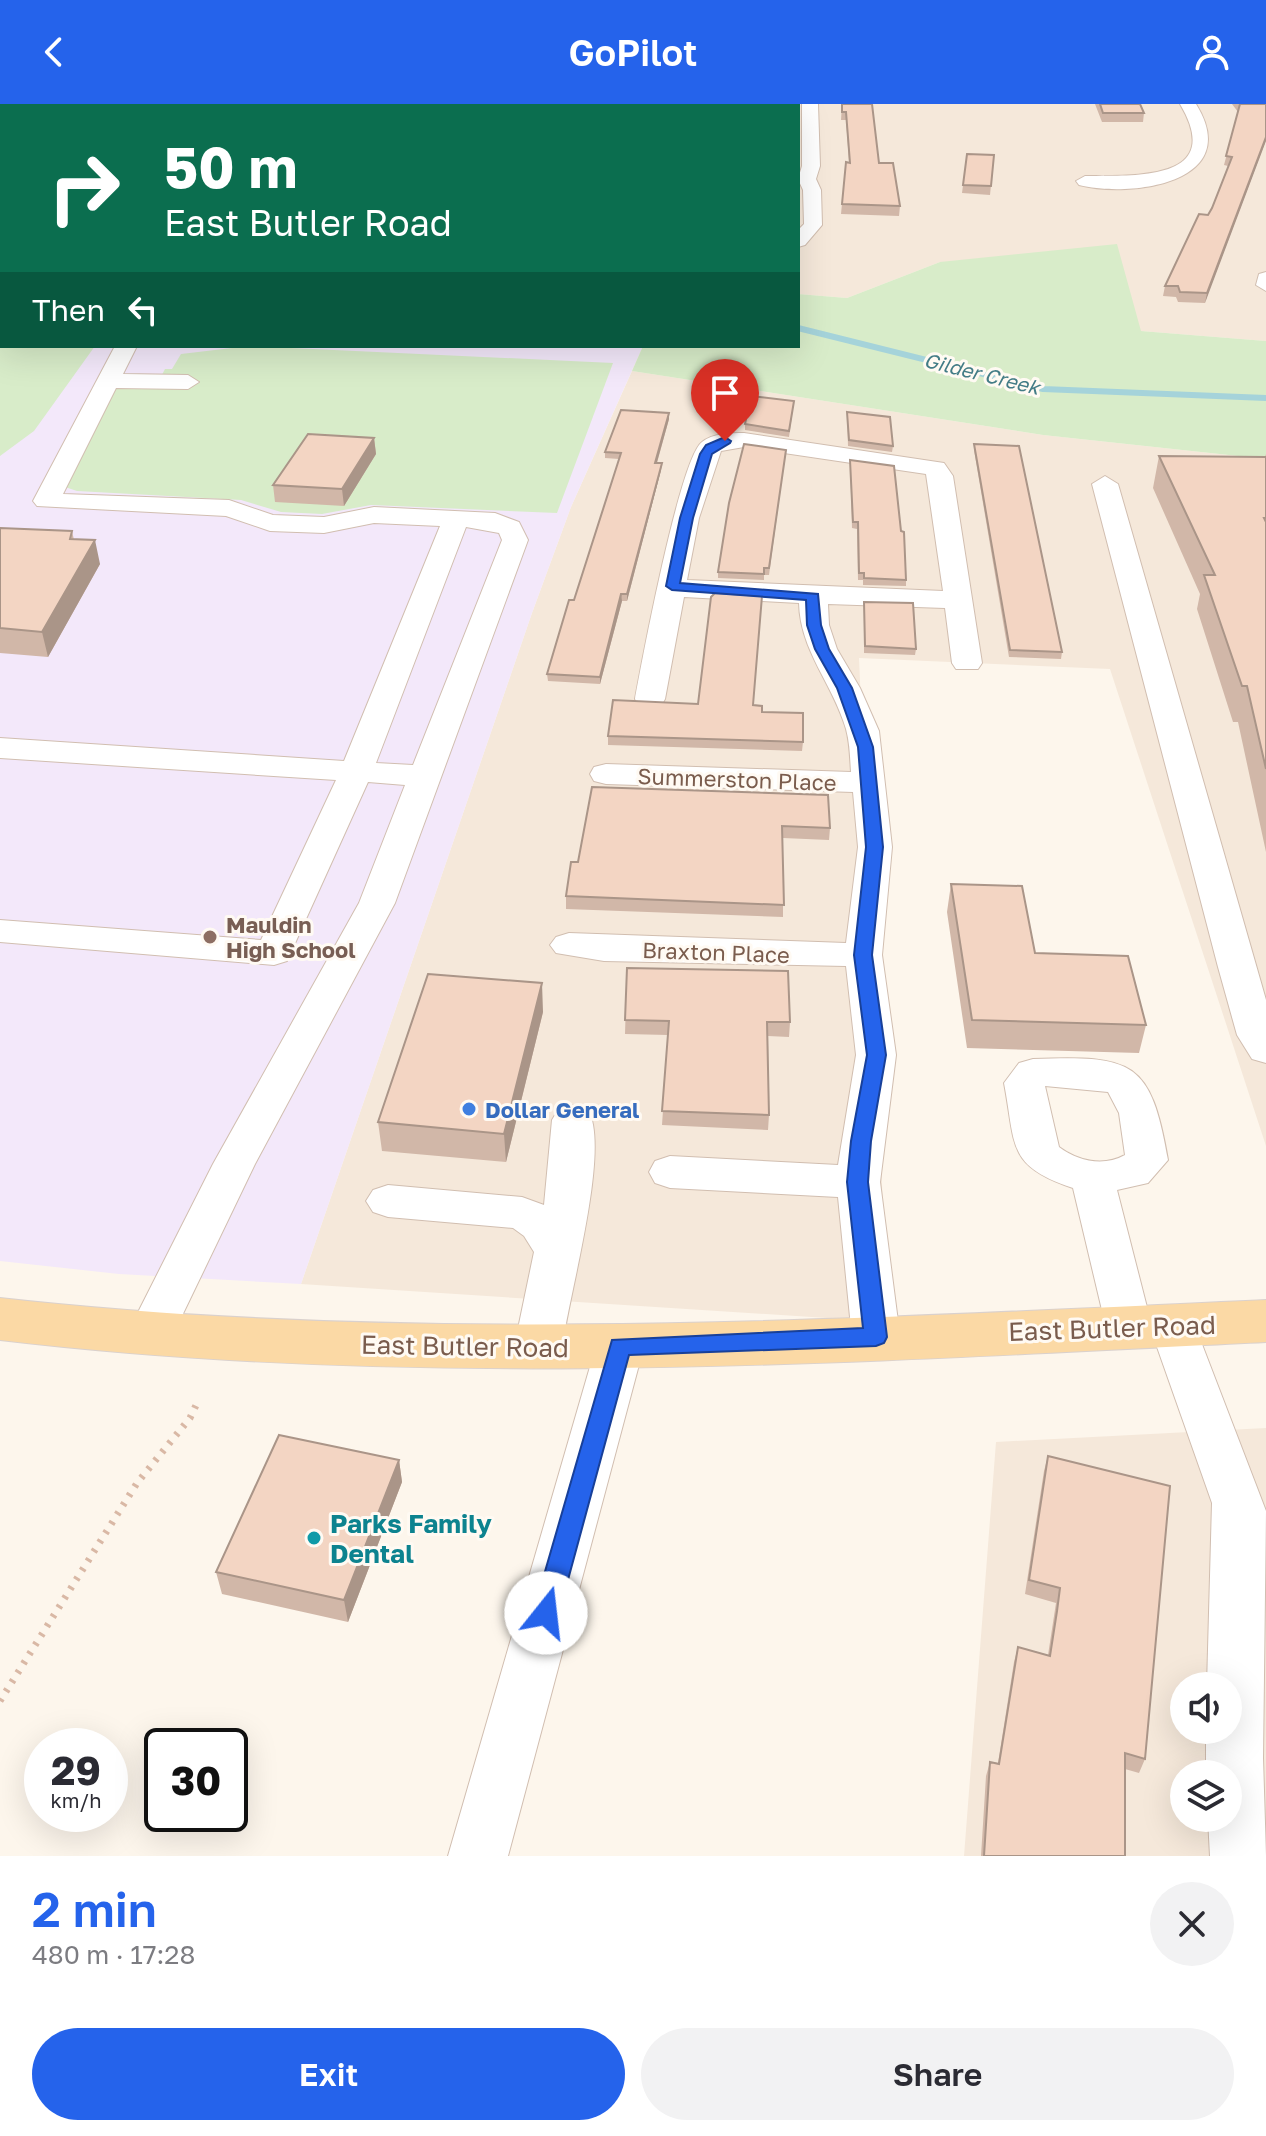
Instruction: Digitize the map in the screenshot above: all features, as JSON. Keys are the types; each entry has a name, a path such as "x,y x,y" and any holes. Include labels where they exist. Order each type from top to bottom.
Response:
{"main road":[{"name":"East Butler Road","path":"0,1319 150,1334 331,1344 538,1348 1266,1321"}],"street":[{"path":"800,239 813,225 812,190 802,179 811,166 810,104"},
{"path":"1085,181 1160,179 1185,167 1196,156 1204,135 1201,121 1188,104"},
{"path":"1266,278 1266,285"},
{"path":"125,348 46,501 229,508 270,523 314,525 374,515 495,521 510,528 515,540 377,903 234,1164 150,1334"},
{"path":"108,381 188,382"},
{"path":"650,699 686,518 706,454 719,443 744,440 935,468 940,476 967,663"},
{"path":"1105,484 1169,714 1196,835 1257,1035 1266,1050"},
{"path":"0,931 274,953 356,772 456,519"},
{"path":"672,586 813,596 957,600"},
{"path":"813,596 814,625 822,649 845,688 863,731 875,847 863,955 876,1055 861,1141 858,1182 876,1337"},
{"path":"0,748 425,776"},
{"name":"Summerston Place","path":"606,774 869,783"},
{"name":"Braxton Place","path":"569,945 604,949 863,955"},
{"path":"538,1348 575,1149 573,1120"},
{"path":"670,1172 858,1182"},
{"path":"1092,1178 1151,1326 1252,1502 1266,1604"},
{"path":"388,1201 522,1213 540,1224 555,1249"},
{"path":"478,1856 620,1346"},
{"path":"1240,1856 1234,1758 1252,1502"}],"path":[{"path":"0,1701 137,1483 190,1418 198,1401"}],"shaded area":[{"path":"800,104 1266,104 1266,341 1141,331 940,262 847,298 800,294"},
{"name":"Mauldin High School","path":"0,348 642,348 571,507 532,613 301,1284 119,1274 0,1261"},
{"path":"632,371 1043,435 1266,459 1266,1146 1110,669 859,658 888,1322 301,1284 532,613 571,507"},
{"path":"1266,1428 1266,1856 964,1856 996,1442"}],"green space":[{"path":"1117,244 1141,331 1266,341 1266,459 1043,435 632,371 642,348 800,348 800,294 847,298 940,262"},
{"path":"0,348 94,348 34,431 0,456"},
{"path":"232,348 292,348 613,363 557,513 371,505 322,514 281,512 241,500 77,491 65,487 116,388 155,388 165,369 172,369 181,354"}],"building":[{"path":"842,104 872,104 879,163 893,163 900,206 842,204 846,162 850,163 846,112 842,112"},
{"path":"1100,104 1140,104 1144,113 1103,113"},
{"path":"1240,104 1266,104 1266,137 1207,293 1180,292 1178,286 1165,286 1199,214 1208,215 1212,208 1232,157 1226,156"},
{"path":"967,154 994,155 991,186 963,185"},
{"path":"751,396 794,401 789,431 745,424"},
{"path":"621,410 669,413 655,463 662,463 627,594 621,594 600,677 547,674 569,600 574,600 621,453 605,452"},
{"path":"847,412 890,417 893,446 849,440"},
{"path":"308,434 374,438 342,489 273,485"},
{"path":"744,444 786,450 769,568 764,568 764,574 718,572 729,503"},
{"path":"974,444 1019,446 1062,652 1010,650"},
{"path":"1159,456 1266,457 1266,769 1247,686 1242,686 1204,575 1215,575"},
{"path":"850,460 894,466 901,531 904,532 906,580 864,578 864,573 859,573 858,522 853,522"},
{"path":"0,528 72,531 70,539 95,540 42,632 0,628"},
{"path":"715,593 762,596 753,705 762,706 762,712 803,713 803,742 608,736 613,700 698,704 711,597"},
{"path":"864,602 913,603 916,649 865,646"},
{"path":"592,787 828,795 830,828 782,826 784,905 566,896 571,862 578,862"},
{"path":"951,884 1022,886 1035,953 1128,956 1146,1025 972,1020"},
{"path":"627,968 788,971 790,1022 767,1022 769,1115 662,1111 669,1021 625,1020"},
{"path":"428,974 542,983 504,1134 378,1122"},
{"name":"Parks Family Dental","path":"279,1435 399,1460 344,1600 216,1572"},
{"path":"1048,1456 1170,1486 1145,1759 1125,1753 1125,1856 984,1856 990,1762 999,1764 1018,1647 1050,1656 1060,1588 1029,1580"}],"waterway":[{"name":"Gilder Creek","path":"800,328 1043,389 1266,398"}],"place":[{"name":"Mauldin High School","path":"210,937"},
{"name":"Dollar General","path":"469,1109"},
{"name":"Parks Family Dental","path":"314,1538"}],"route":[{"path":"546,1613 620,1346 876,1337 858,1182 861,1141 876,1055 863,955 875,847 866,747 863,731 845,688 822,649 814,625 813,596 699,591 672,586 686,518 706,454 710,447 725,441"}]}
